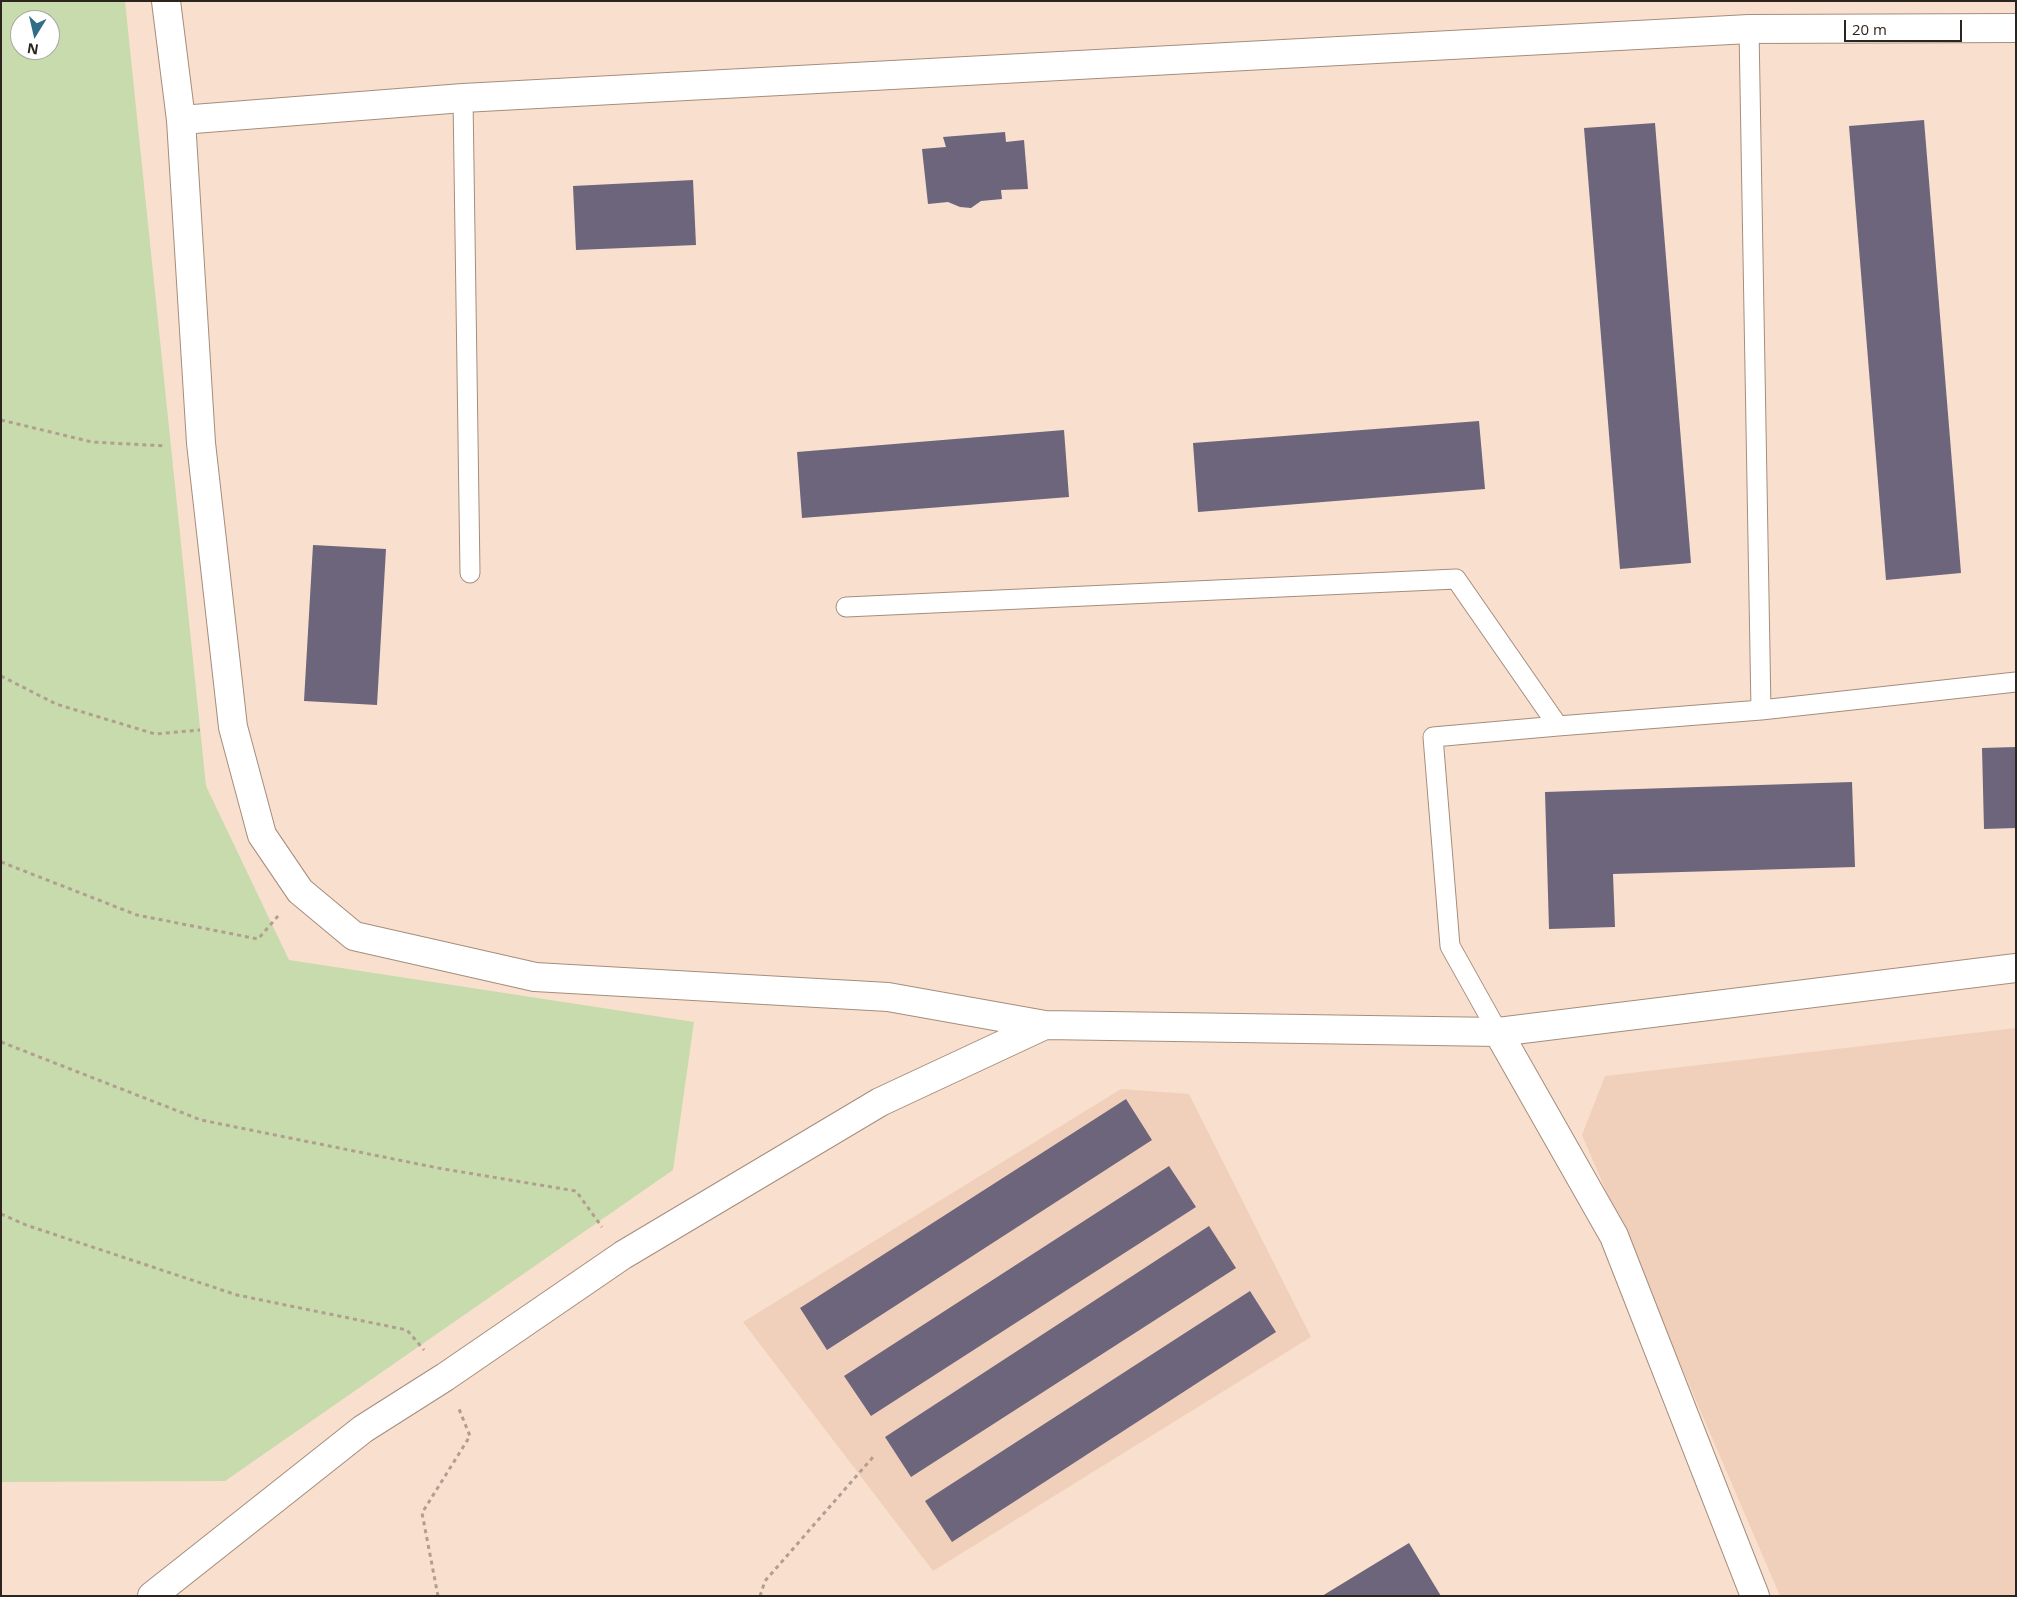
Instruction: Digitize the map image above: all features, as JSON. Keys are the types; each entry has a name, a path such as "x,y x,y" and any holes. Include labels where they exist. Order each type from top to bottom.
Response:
{"street":[{"path":"166,1 181,120 201,443 233,727 262,835 300,891 354,936 535,977 888,996 1045,1025 1498,1032 2016,968"},
{"path":"181,120 463,98 1749,29 2016,28"},
{"path":"152,1596 363,1429 445,1377 623,1255 880,1102 1045,1025"},
{"path":"1498,1032 1614,1236 1748,1594"}],"lane":[{"path":"1749,29 1761,710"},
{"path":"463,98 470,573"},
{"path":"846,607 1456,579 1558,726"},
{"path":"1498,1032 1450,946 1433,737 1761,710 2016,682"}],"path":[{"path":"1,420 92,442 171,446 201,443"},
{"path":"1,676 56,704 155,734 233,727"},
{"path":"1,862 137,915 258,939 300,891"},
{"path":"1,1042 201,1120 438,1168 576,1191 623,1255"},
{"path":"1,1214 26,1225 237,1295 407,1330 445,1377 470,1436 422,1513 438,1596"},
{"path":"760,1596 765,1581 874,1457"}],"shaded area":[{"path":"2016,1028 2016,1596 1780,1596 1582,1135 1605,1076"},
{"path":"1121,1089 1189,1094 1311,1337 933,1571 743,1322"}],"green space":[{"path":"1,1 125,1 206,786 289,960 694,1022 673,1170 225,1481 1,1482"}],"building":[{"path":"1924,120 1961,573 1886,580 1849,126"},
{"path":"1655,123 1691,563 1620,569 1584,128"},
{"path":"1005,132 1006,142 1024,140 1028,189 1001,190 1002,199 981,201 971,208 960,207 948,202 928,204 922,149 946,147 943,137"},
{"path":"693,180 696,245 576,250 573,186"},
{"path":"1479,421 1485,489 1198,512 1193,443"},
{"path":"1064,430 1069,497 802,518 797,452"},
{"path":"313,545 386,549 377,705 304,701"},
{"path":"2016,747 2016,828 1984,829 1982,748"},
{"path":"1852,782 1855,867 1613,874 1615,927 1549,929 1545,792"},
{"path":"1126,1099 1152,1140 827,1350 800,1308"},
{"path":"1169,1166 1196,1207 871,1416 844,1376"},
{"path":"1209,1226 1236,1268 911,1477 885,1437"},
{"path":"1250,1291 1276,1332 952,1542 925,1501"},
{"path":"1409,1543 1441,1596 1322,1596"}]}
